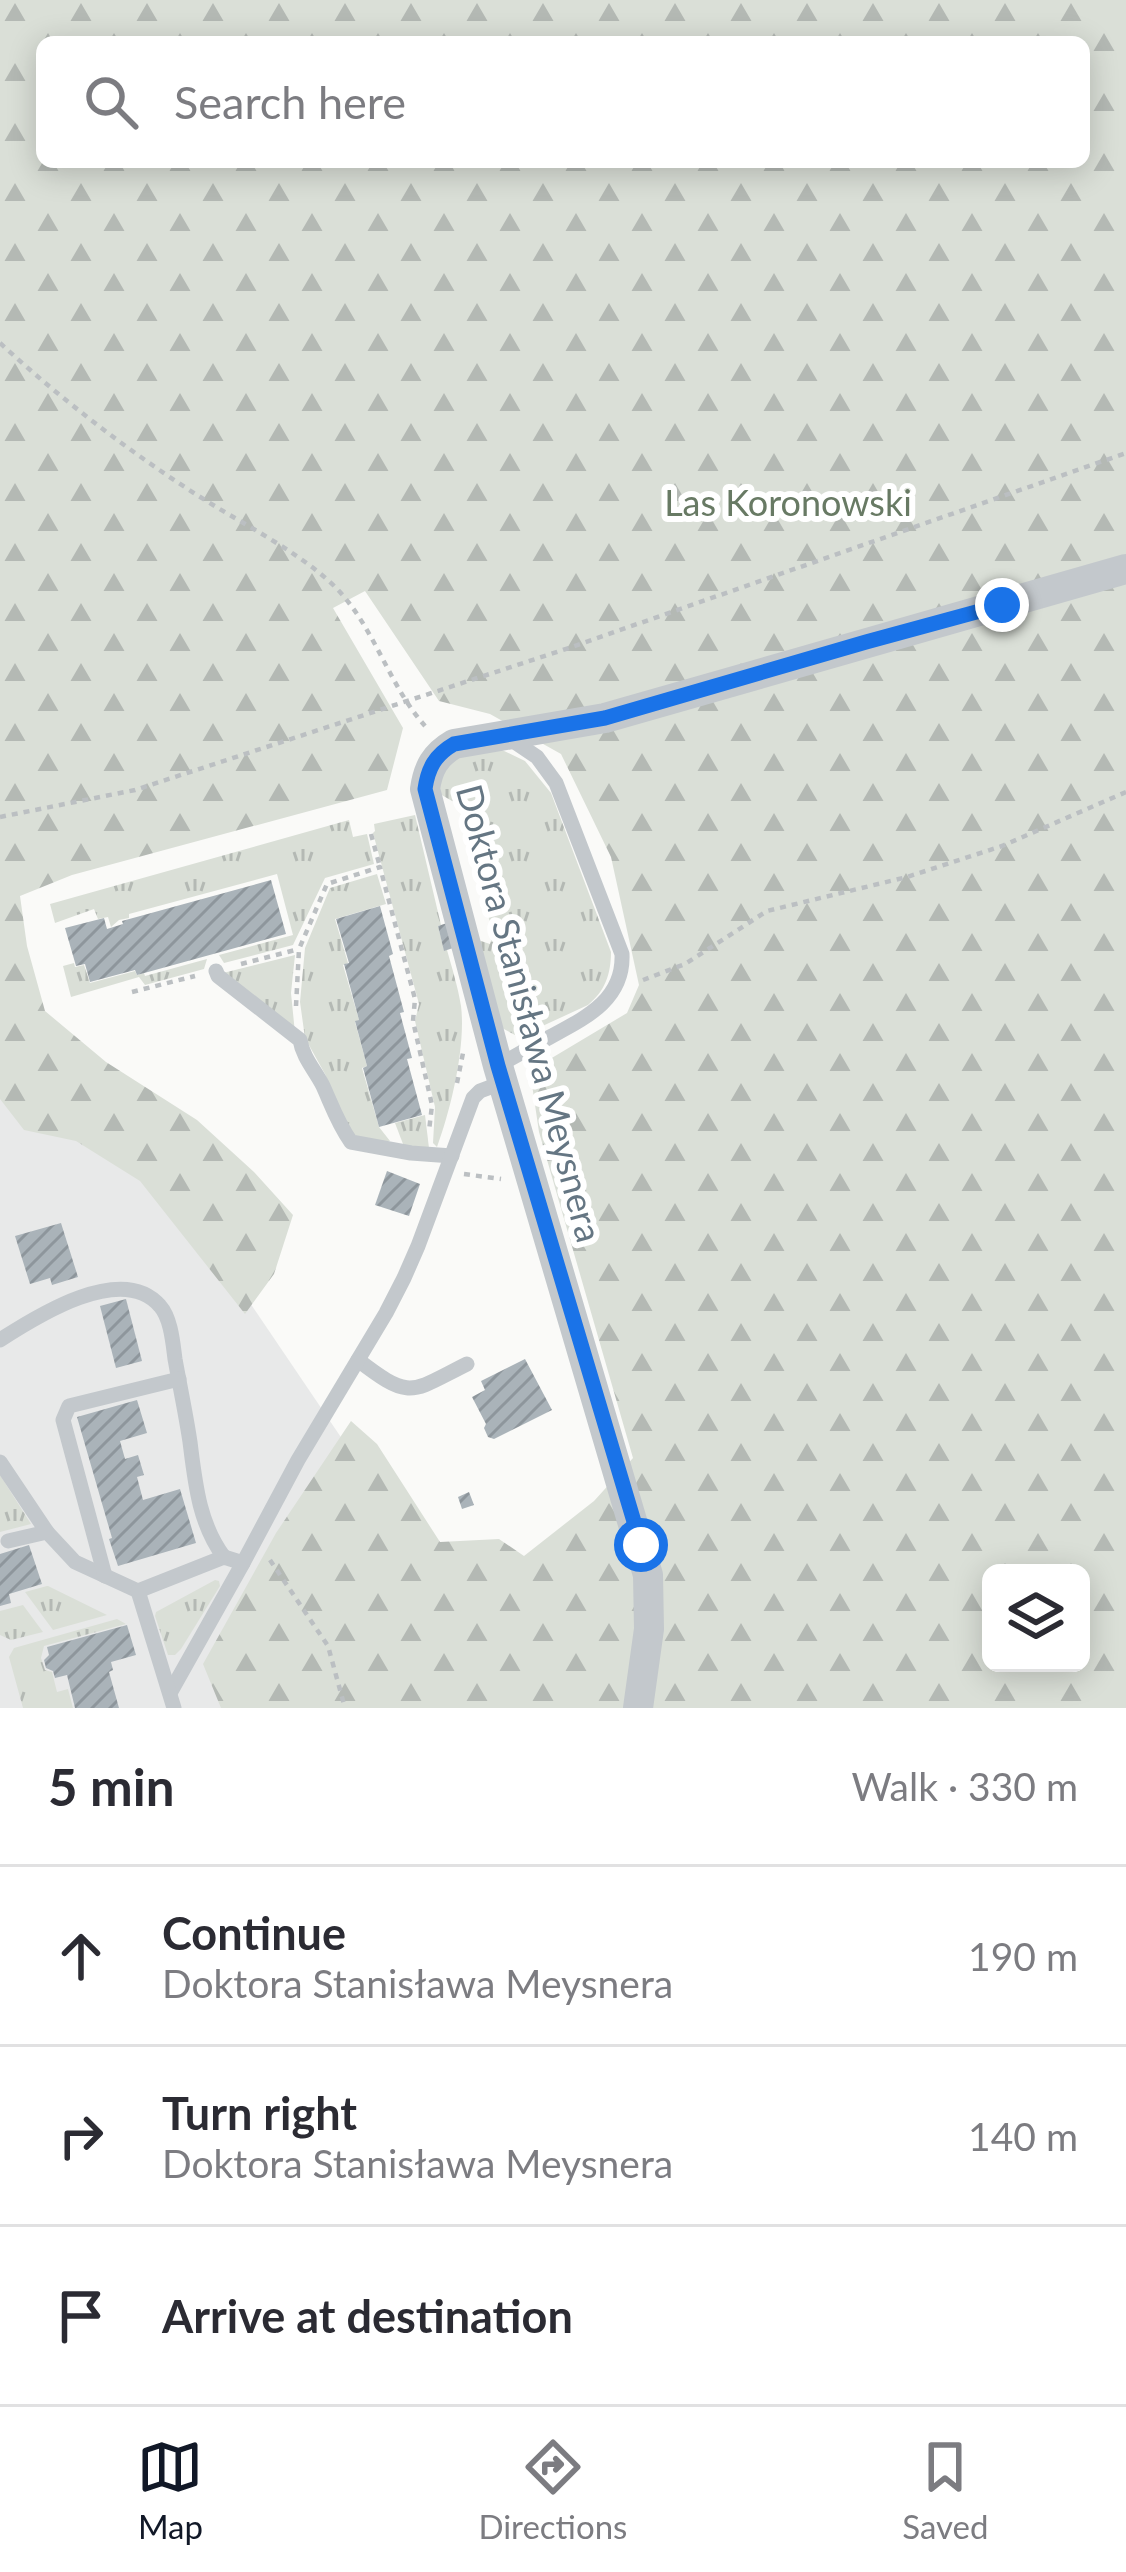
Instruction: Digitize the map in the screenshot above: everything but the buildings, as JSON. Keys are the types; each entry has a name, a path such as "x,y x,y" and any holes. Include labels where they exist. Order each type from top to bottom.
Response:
{"street":[{"name":"Doktora Stanisława Meysnera","path":"638,1708 647,1652 648,1575 501,1074 425,789 427,775 434,759 454,744 605,718 1126,569"}],"lane":[{"path":"172,1701 298,1460 386,1313 411,1262 472,1098 606,1002 619,980 622,954 556,783 537,758 507,736"},
{"path":"216,970 300,1040 302,1053 351,1142 452,1156"},
{"path":"0,1340 63,1302 117,1289 135,1289 162,1307 190,1440 194,1484 213,1542 224,1557 243,1563"},
{"path":"358,1360 392,1386 404,1388 418,1388 467,1364"},
{"path":"105,1576 63,1420 69,1406 178,1379"},
{"path":"0,1462 46,1532 75,1562 137,1592 172,1701"},
{"path":"8,1541 46,1532"},
{"path":"137,1592 224,1557"}],"path":[{"path":"0,343 135,454 328,580 365,624 423,724 454,744"},
{"path":"0,818 135,790 563,650 1126,453"},
{"path":"613,991 685,964 767,910 926,871 1001,846 1126,792"},
{"path":"371,834 415,999 412,1021 432,1105 431,1155"},
{"path":"300,1040 296,1004 299,949 325,887 329,881 380,867"},
{"path":"254,1544 266,1554 328,1646 345,1708"}],"shaded area":[{"path":"0,972 156,1164 378,1492 455,1708 0,1708"}],"green space":[{"name":"Las Koronowski","path":"0,0 1126,0 1126,1708 221,1708 203,1664 276,1533 351,1421 377,1444 440,1542 499,1539 524,1556 594,1501 633,1458 539,1132 530,1071 627,1013 639,985 611,857 561,754 490,714 439,701 365,591 333,608 403,728 387,790 72,875 20,896 27,946 45,1011 106,1062 197,1120 293,1215 274,1274 245,1314 140,1181 76,1141 24,1130 0,1099"},
{"path":"502,750 525,761 551,793 611,952 606,981 594,1000 523,1035 502,1028 478,940 490,944 493,934 459,805 440,794 437,776 453,758"},
{"path":"415,815 438,926 461,1006 456,1077 437,1147 433,1143 435,1107 415,1021 419,1004 373,833 374,824"},
{"path":"349,820 353,837 367,834 374,864 325,878 293,945 224,963 219,955 293,935 277,874 129,914 111,927 108,917 98,919 94,909 55,923 50,904"},
{"path":"377,874 386,904 335,919 359,1020 355,1022 367,1066 362,1068 379,1127 390,1141 381,1143 351,1135 305,1038 300,1002 305,948 330,888"},
{"path":"295,955 291,993 295,1033 223,973"},
{"path":"207,959 204,969 145,985 139,977 71,997 63,966 84,965 90,983 135,971 145,976"},
{"path":"425,1115 429,1148 403,1144 395,1123"},
{"path":"0,1475 31,1524 0,1532"},
{"path":"215,1580 220,1586 181,1649 168,1655 156,1612"},
{"path":"47,1586 107,1615 53,1630 25,1592"},
{"path":"23,1605 43,1632 11,1640 0,1635 0,1611"},
{"path":"117,1619 126,1624 44,1646 45,1670 52,1672 57,1692 68,1689 73,1708 23,1708 9,1657 14,1648"}],"route":[{"path":"641,1545 498,1066 425,789 430,766 454,744 605,718 1002,605"}]}
